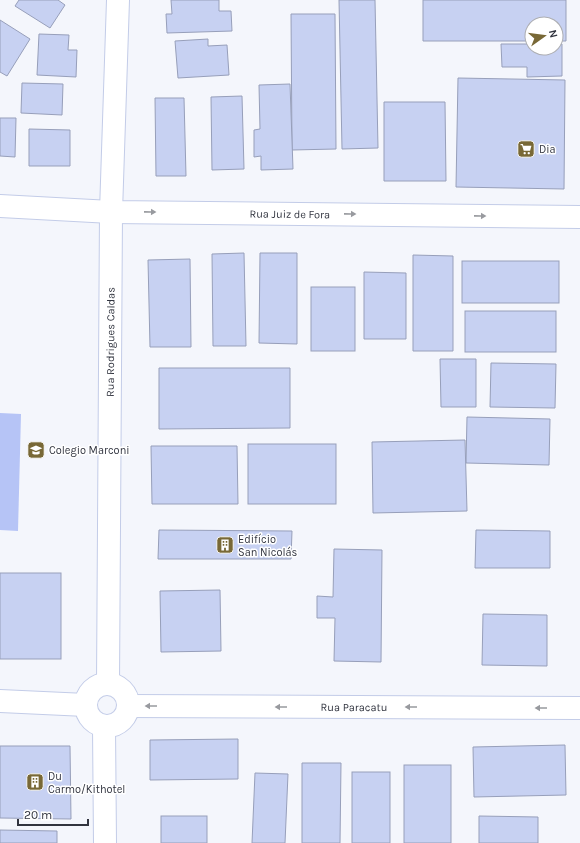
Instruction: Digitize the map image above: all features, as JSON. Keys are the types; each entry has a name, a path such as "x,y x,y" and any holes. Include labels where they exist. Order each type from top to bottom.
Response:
{"street":[{"name":"Rua Rodrigues Caldas","path":"108,684 111,212 118,0"},
{"name":"Rua Juiz de Fora","path":"0,206 111,212 580,217"},
{"path":"108,684 117,687 124,693 128,706 123,719 111,726 104,727 93,722 86,711 86,705 90,692 95,688 108,684"},
{"path":"0,701 86,705"},
{"name":"Rua Paracatu","path":"128,706 580,708"},
{"path":"104,727 104,843"}],"shaded area":[{"path":"0,413 21,414 18,531 0,530"}],"building":[{"path":"19,0 58,0 65,5 50,28 15,6"},
{"path":"171,0 219,0 219,11 231,11 232,31 167,33 166,14 172,14"},
{"path":"339,0 375,0 378,148 342,149"},
{"path":"423,0 566,0 566,41 564,41 564,16 524,16 524,41 423,41"},
{"path":"291,14 335,14 336,149 292,150"},
{"path":"0,20 30,39 7,76 0,72"},
{"path":"39,34 69,35 68,50 77,50 76,77 37,75"},
{"path":"208,39 208,46 227,45 229,75 178,78 175,41"},
{"path":"501,44 524,44 524,56 562,56 562,76 527,77 527,67 502,67"},
{"path":"458,78 565,80 564,189 456,187"},
{"path":"22,83 63,84 62,115 21,113"},
{"path":"290,84 293,169 261,170 261,156 254,157 254,130 260,129 259,85"},
{"path":"242,96 244,169 212,170 211,97"},
{"path":"155,98 184,98 186,176 156,176"},
{"path":"384,102 445,102 446,181 384,181"},
{"path":"0,118 16,118 15,157 0,156"},
{"path":"29,129 70,130 70,166 29,166"},
{"path":"244,253 246,346 213,346 212,254"},
{"path":"260,253 297,253 297,344 259,343"},
{"path":"413,255 453,256 453,351 413,351"},
{"path":"190,259 191,347 150,347 148,260"},
{"path":"462,261 559,261 559,303 462,303"},
{"path":"364,272 406,273 406,339 364,339"},
{"path":"311,287 355,287 355,351 311,351"},
{"path":"465,311 556,311 556,352 465,352"},
{"path":"440,359 476,359 476,407 441,407"},
{"path":"491,363 556,364 555,408 490,407"},
{"path":"159,368 290,368 290,428 159,429"},
{"path":"467,417 550,419 549,465 466,463"},
{"path":"465,440 467,511 373,513 372,442"},
{"path":"248,444 336,444 336,504 248,504"},
{"path":"151,446 237,446 238,504 152,504"},
{"name":"Edifício San Nicolás","path":"159,530 292,531 291,559 158,559"},
{"path":"476,530 550,531 550,568 475,568"},
{"path":"334,549 382,550 381,662 334,661 335,618 317,618 317,596 333,597"},
{"path":"0,573 61,573 61,659 0,659"},
{"path":"220,590 221,651 161,652 160,591"},
{"path":"483,614 547,615 547,666 482,665"},
{"path":"238,739 238,779 150,780 150,740"},
{"path":"565,745 566,795 474,797 473,747"},
{"name":"Du Carmo/Kithotel","path":"0,746 70,746 71,819 0,818"},
{"path":"302,763 341,763 340,843 302,843"},
{"path":"404,765 451,765 451,843 404,843"},
{"path":"352,772 390,772 390,843 352,843"},
{"path":"255,773 288,774 285,843 252,843"},
{"path":"161,816 207,816 207,843 161,843"},
{"path":"479,816 538,817 538,843 479,843"},
{"path":"0,830 57,831 57,843 0,843"}],"place":[{"name":"Dia","path":"526,149"},
{"name":"Colegio Marconi","path":"36,450"},
{"name":"Edifício San Nicolás","path":"225,545"},
{"name":"Du Carmo/Kithotel","path":"35,782"}]}
